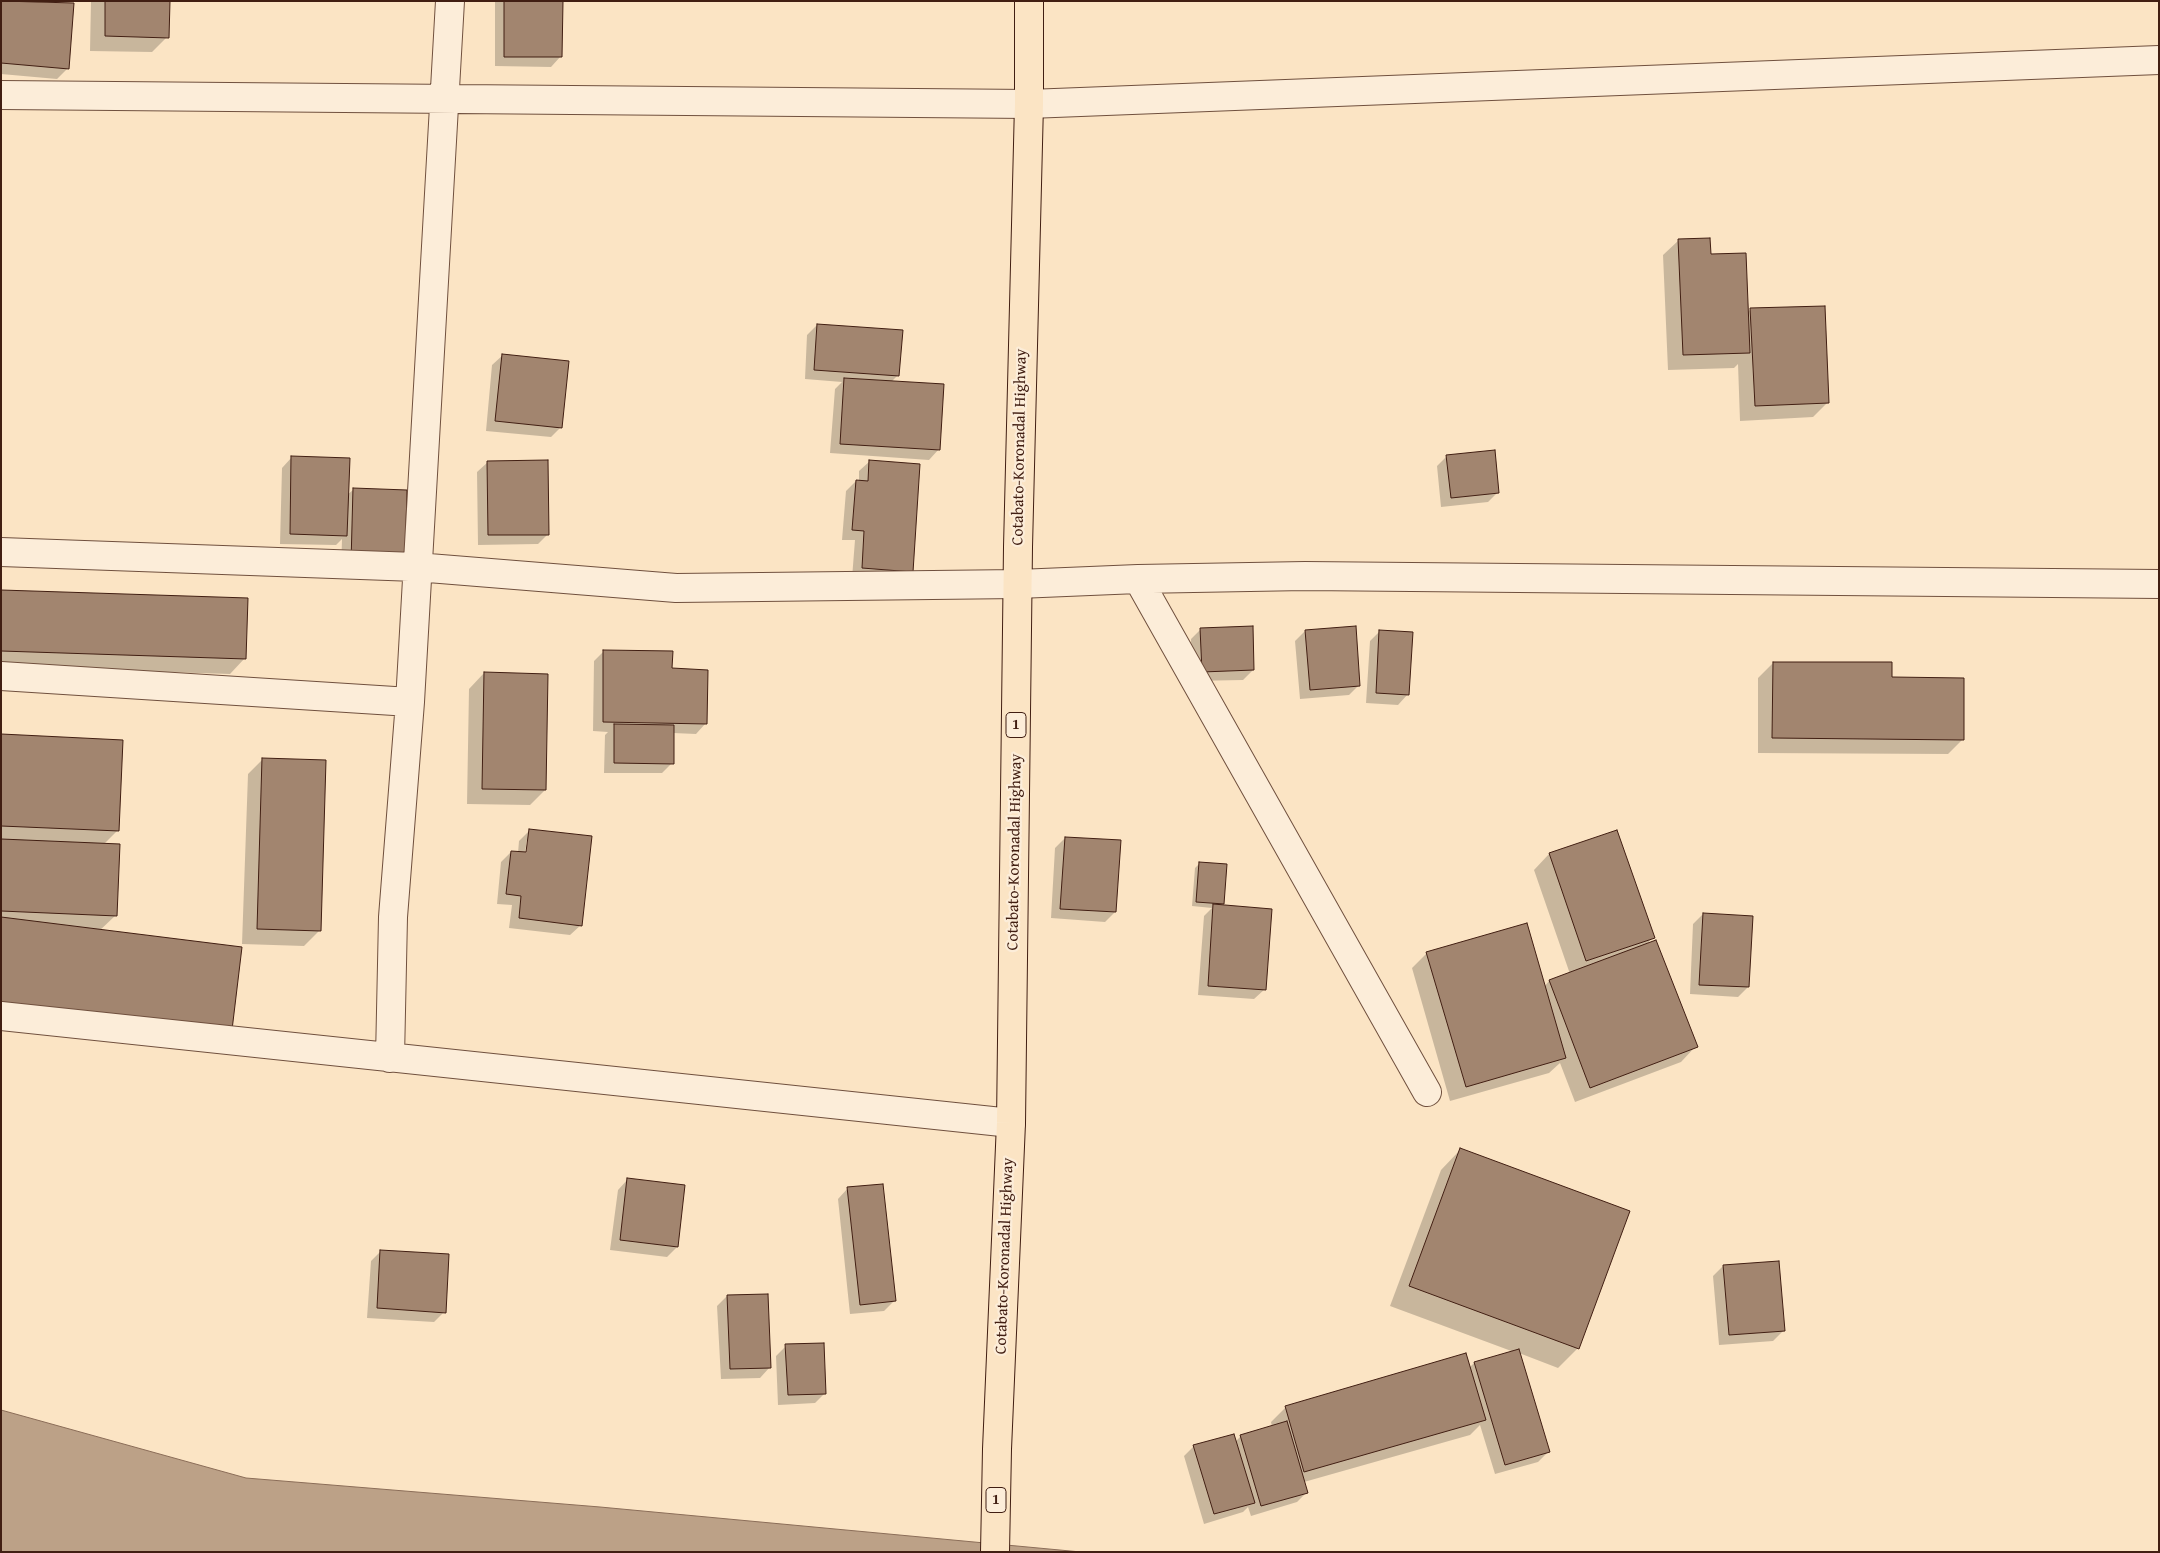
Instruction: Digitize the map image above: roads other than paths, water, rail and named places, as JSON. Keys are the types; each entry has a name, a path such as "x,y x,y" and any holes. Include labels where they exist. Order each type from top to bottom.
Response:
{"highway":[{"name":"Cotabato-Koronadal Highway","path":"995,1552 997,1449 1011,1123 1018,584 1029,104 1029,1"}],"street":[{"path":"390,1058 392,917 410,702 416,567 446,99 450,1"},
{"path":"1,95 1029,104 2159,60"},
{"path":"1,552 416,567 676,588 1018,584 1138,579 1305,576 2159,584"},
{"path":"1138,579 1427,1092"},
{"path":"1,676 410,702"},
{"path":"1,1016 1011,1123"}]}
